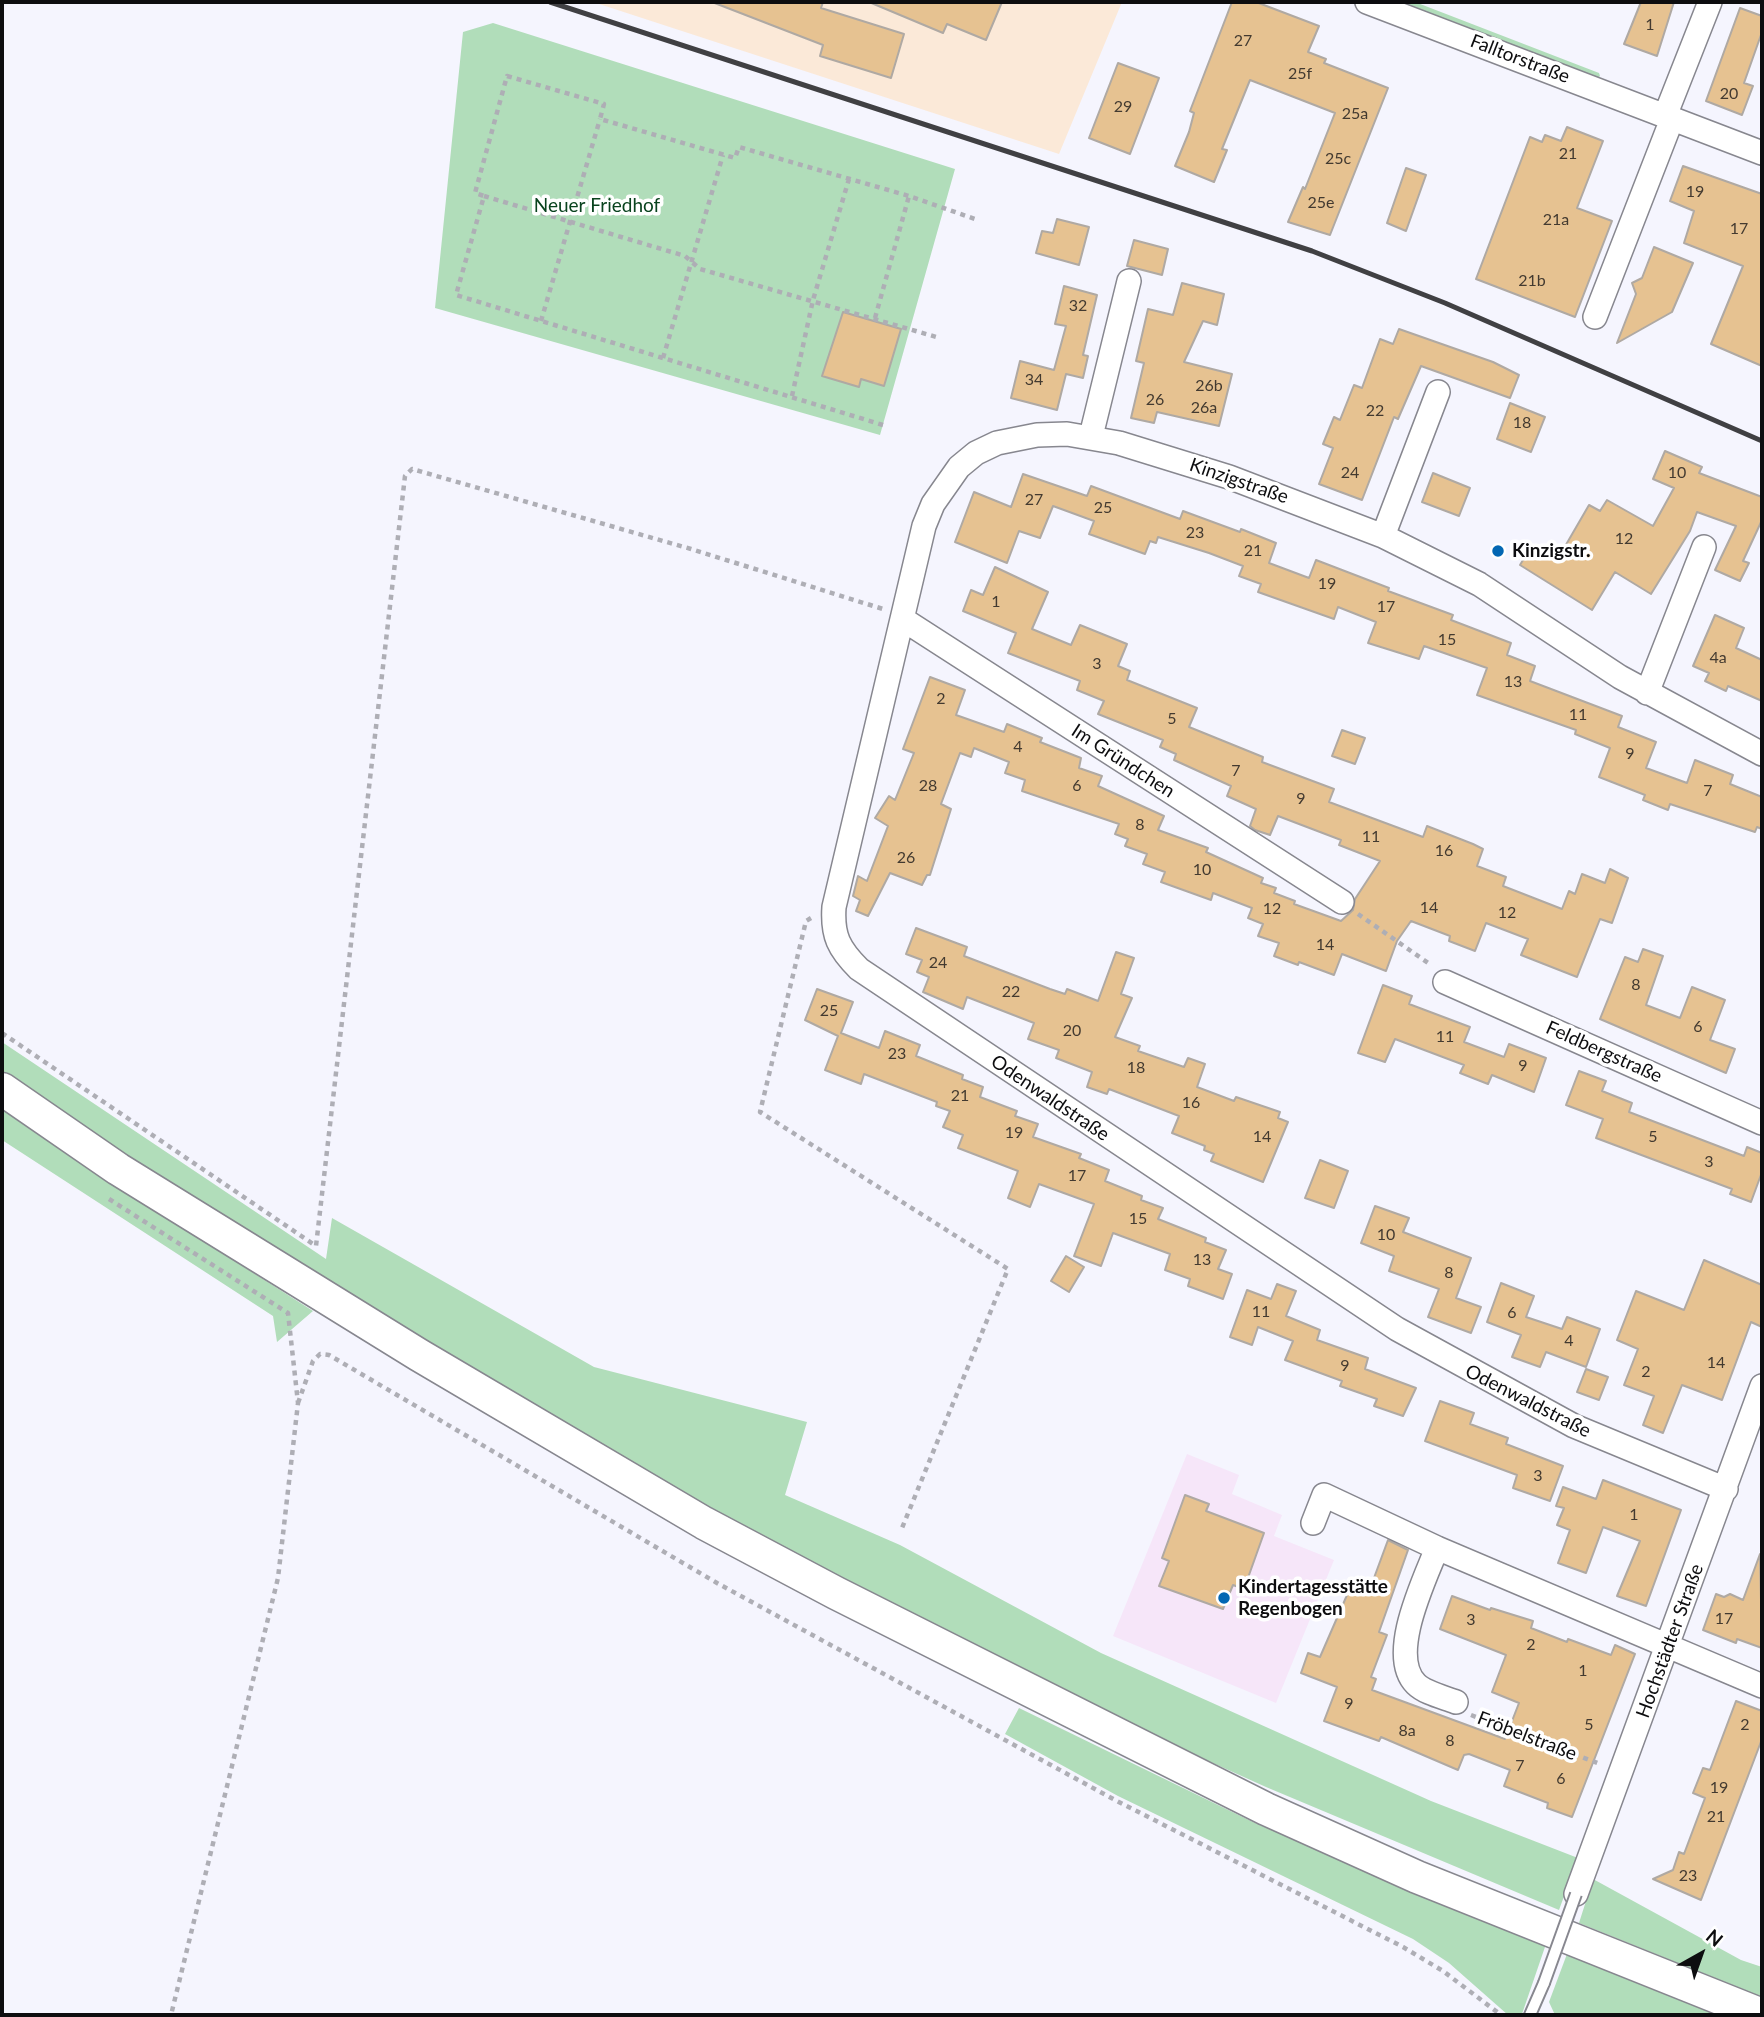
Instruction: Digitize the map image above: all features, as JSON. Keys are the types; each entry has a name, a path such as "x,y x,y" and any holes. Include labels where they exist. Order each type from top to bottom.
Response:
{"main road":[{"path":"2,1089 118,1169 443,1370 704,1523 835,1593 1266,1809 1417,1877 1762,2015"}],"street":[{"name":"Falltorstraße","path":"1367,2 1762,153"},
{"path":"1595,317 1710,2"},
{"path":"1091,436 1129,281"},
{"path":"1383,536 1438,392"},
{"name":"Kinzigstraße","path":"976,453 998,443 1037,435 1091,436 1229,477 1383,536 1507,601 1592,660 1647,693 1762,754"},
{"name":"Odenwaldstraße","path":"976,453 959,467 933,504 925,526 834,907 832,928 836,943 859,970 1342,1294 1455,1364 1574,1426 1726,1489"},
{"path":"1647,693 1704,547"},
{"name":"Im Gründchen","path":"904,617 1342,902"},
{"name":"Feldbergstraße","path":"1445,982 1762,1123"},
{"name":"Hochstädter Straße","path":"1576,1894 1762,1387"},
{"path":"1313,1523 1324,1495 1437,1548 1667,1648 1762,1686"},
{"name":"Fröbelstraße","path":"1437,1548 1408,1623 1408,1671 1419,1687 1456,1702"}],"lane":[{"path":"1530,2015 1576,1894"}],"path":[{"path":"541,321 570,222 600,119 604,104 507,76 475,193 570,222 685,256 700,269 940,338"},
{"path":"600,119 735,158 738,147 909,196 975,219"},
{"path":"663,358 723,155"},
{"path":"792,396 813,300 849,179"},
{"path":"484,196 456,295 883,425"},
{"path":"876,318 909,196"},
{"path":"2,1033 316,1246 405,476 412,469 651,537 904,617"},
{"path":"1342,902 1434,967 1445,982"},
{"path":"834,907 806,921 760,1112 1008,1269 902,1528"},
{"path":"101,1193 288,1313 298,1403 278,1578 171,2015"},
{"path":"298,1403 313,1361 320,1354 329,1355 717,1583 1115,1800 1403,1947 1443,1971 1501,2015"},
{"name":"Fröbelstraße","path":"1456,1702 1463,1712 1621,1772"}],"shaded area":[{"path":"593,2 1122,2 1059,154"},
{"name":"Kindertagesstätte Regenbogen","path":"1187,1454 1239,1475 1232,1494 1282,1515 1274,1536 1334,1560 1276,1703 1113,1636"}],"green space":[{"path":"1395,2 1415,2 1599,73 1600,76 1597,79"},
{"name":"Neuer Friedhof","path":"493,23 955,169 880,435 435,308 463,32"},
{"path":"2,1042 326,1259 332,1218 594,1367 807,1422 785,1495 900,1545 1101,1653 1431,1801 1578,1858 1559,1910 1266,1787 1073,1700 710,1509 576,1432 123,1159 2,1074"},
{"path":"2,1107 111,1182 313,1311 277,1342 273,1316 2,1140"},
{"path":"1019,1708 1255,1823 1546,1944 1522,2014 1508,2015 1449,1963 1413,1939 1118,1796 1005,1734"},
{"path":"1593,1879 1741,1960 1762,1967 1762,1997 1579,1923"},
{"path":"1567,1954 1720,2015 1555,2015 1549,2002"}],"building":[{"path":"712,2 823,2 821,8 904,34 891,78 820,56 823,45"},
{"path":"869,2 1002,2 986,40 947,24 943,33"},
{"path":"1232,2 1256,2 1319,26 1308,52 1326,59 1324,63 1388,88 1330,235 1288,222 1303,187 1305,189 1335,113 1250,80 1222,149 1227,150 1214,182 1175,166 1189,132 1194,113 1190,111"},
{"path":"1641,2 1674,2 1657,56 1624,44"},
{"path":"1740,8 1762,16 1762,32 1744,83 1753,86 1742,115 1706,101"},
{"path":"1118,63 1159,78 1130,154 1089,138"},
{"path":"1567,127 1603,141 1577,208 1612,221 1575,317 1476,279 1530,137 1542,142 1545,135 1561,141"},
{"path":"1683,166 1762,194 1762,366 1711,344 1743,266 1684,243 1694,211 1670,201"},
{"path":"1406,168 1426,175 1406,231 1387,223"},
{"path":"1057,219 1089,227 1079,265 1036,253 1042,231 1053,233"},
{"path":"1134,240 1168,249 1162,275 1127,266"},
{"path":"1654,247 1693,263 1672,312 1617,343 1636,294 1632,283 1642,278"},
{"path":"1182,283 1224,294 1217,325 1203,321 1184,362 1232,374 1219,426 1157,412 1154,423 1131,418 1144,363 1136,361 1148,309 1173,315"},
{"path":"1064,286 1097,295 1083,355 1088,356 1083,378 1066,374 1057,410 1011,398 1020,361 1054,370 1066,326 1055,324"},
{"path":"843,312 901,329 884,386 861,379 859,387 822,376"},
{"path":"1399,329 1493,362 1519,375 1510,398 1421,366 1398,419 1394,417 1362,500 1319,484 1333,448 1323,444 1334,417 1340,420 1354,385 1362,388 1380,339 1393,344"},
{"path":"1510,403 1545,417 1531,452 1497,439"},
{"path":"1665,451 1702,467 1699,473 1762,497 1762,520 1743,561 1749,563 1740,581 1715,570 1736,526 1697,512 1690,531 1651,594 1615,572 1592,610 1520,565 1529,550 1542,557 1549,547 1560,555 1589,505 1600,511 1607,500 1653,526 1674,488 1653,479"},
{"path":"1433,473 1470,488 1459,516 1422,502"},
{"path":"1023,474 1087,496 1091,486 1180,519 1183,511 1240,532 1241,529 1276,543 1269,563 1309,578 1316,560 1453,615 1451,620 1511,643 1507,655 1535,666 1530,681 1622,716 1618,727 1656,742 1646,768 1687,783 1695,760 1733,775 1730,784 1762,797 1762,829 1757,827 1755,832 1670,804 1668,810 1643,800 1645,795 1599,777 1610,748 1575,734 1576,730 1477,695 1487,668 1424,646 1419,659 1368,643 1376,622 1338,607 1334,619 1258,592 1261,584 1239,576 1243,566 1209,553 1158,537 1156,543 1150,541 1145,554 1089,534 1094,521 1053,506 1040,538 1019,531 1007,563 955,542 974,492 1011,507"},
{"path":"995,567 1048,592 1032,629 1071,645 1080,625 1127,644 1118,666 1130,671 1127,680 1197,708 1189,727 1263,757 1262,762 1334,789 1329,802 1423,837 1427,826 1473,844 1483,849 1477,866 1506,877 1503,886 1562,909 1569,891 1575,894 1582,874 1605,883 1610,869 1628,878 1612,923 1600,919 1577,977 1521,955 1528,939 1486,923 1475,951 1449,941 1450,936 1411,921 1397,941 1386,971 1342,954 1334,975 1274,956 1279,943 1258,936 1263,924 1248,918 1252,908 1213,893 1211,900 1161,882 1165,872 1143,864 1147,854 1125,846 1128,839 1115,834 1119,824 1022,791 1025,780 1005,773 1009,762 974,748 971,757 960,753 941,804 951,809 930,875 927,875 922,885 890,873 868,916 856,911 860,900 853,896 858,876 867,881 888,826 875,818 889,796 895,800 914,753 903,749 930,677 965,690 956,715 1004,732 1007,724 1042,738 1040,742 1081,758 1079,768 1102,776 1098,786 1164,816 1158,830 1208,848 1206,852 1263,878 1261,883 1276,888 1274,893 1295,901 1294,904 1341,921 1353,910 1355,899 1380,861 1339,845 1341,840 1278,816 1270,835 1255,830 1250,826 1256,809 1227,796 1231,786 1174,760 1176,754 1160,747 1163,740 1098,714 1104,701 1077,690 1080,681 1008,653 1016,633 963,611 971,590 983,595"},
{"path":"1715,615 1744,628 1736,648 1762,660 1762,701 1728,686 1726,691 1705,681 1709,673 1693,666"},
{"path":"1342,730 1365,738 1355,764 1332,756"},
{"path":"916,928 967,947 964,956 1050,989 1065,994 1067,989 1098,1001 1116,952 1134,958 1121,994 1132,998 1115,1037 1140,1046 1138,1051 1184,1067 1188,1058 1205,1064 1197,1087 1234,1101 1236,1097 1280,1112 1278,1118 1288,1122 1263,1182 1211,1161 1214,1154 1204,1150 1205,1146 1172,1133 1179,1116 1109,1089 1107,1094 1087,1087 1092,1072 1056,1058 1059,1050 1028,1039 1034,1023 967,997 963,1009 923,992 929,977 917,972 922,960 906,954"},
{"path":"1643,949 1663,956 1646,1005 1680,1018 1692,987 1725,1000 1710,1040 1735,1049 1726,1073 1600,1019 1625,957 1638,962"},
{"path":"1383,985 1412,996 1409,1004 1470,1027 1464,1042 1504,1057 1509,1044 1546,1058 1534,1092 1492,1075 1488,1084 1460,1073 1464,1065 1395,1039 1385,1062 1358,1053"},
{"path":"817,989 853,1002 841,1033 879,1048 885,1031 920,1045 916,1056 963,1075 962,1079 983,1087 980,1097 1017,1111 1015,1116 1038,1124 1033,1137 1081,1154 1079,1158 1109,1170 1105,1181 1163,1208 1158,1219 1206,1238 1205,1242 1226,1250 1218,1269 1232,1274 1223,1299 1188,1286 1190,1279 1165,1270 1170,1254 1113,1233 1101,1266 1074,1256 1094,1204 1039,1184 1030,1207 1008,1198 1018,1171 958,1148 963,1135 943,1127 950,1111 936,1106 937,1102 864,1074 861,1084 825,1070 838,1036 805,1020"},
{"path":"1579,1071 1606,1081 1602,1091 1632,1103 1629,1112 1744,1156 1747,1147 1762,1153 1762,1172 1751,1202 1730,1194 1732,1189 1596,1138 1603,1119 1566,1105"},
{"path":"1320,1160 1348,1171 1334,1208 1305,1198"},
{"path":"1375,1206 1409,1218 1403,1232 1471,1258 1456,1298 1481,1307 1471,1333 1428,1317 1439,1289 1389,1271 1394,1256 1361,1243"},
{"path":"1066,1256 1084,1267 1069,1292 1051,1281"},
{"path":"1704,1260 1762,1285 1762,1327 1751,1322 1722,1400 1682,1385 1663,1433 1643,1425 1654,1396 1624,1385 1638,1349 1617,1340 1636,1291 1684,1310"},
{"path":"1501,1283 1534,1296 1526,1317 1562,1329 1567,1317 1600,1329 1586,1367 1546,1352 1540,1367 1512,1357 1521,1335 1487,1322"},
{"path":"1277,1284 1296,1291 1286,1316 1320,1330 1317,1340 1368,1358 1365,1369 1416,1388 1403,1416 1374,1406 1377,1399 1340,1386 1342,1381 1285,1360 1293,1341 1258,1327 1252,1345 1230,1337 1247,1290 1271,1299"},
{"path":"1586,1369 1608,1377 1599,1400 1577,1392"},
{"path":"1440,1401 1474,1413 1470,1424 1508,1438 1506,1444 1563,1466 1550,1501 1513,1488 1517,1475 1425,1441"},
{"path":"1603,1480 1681,1510 1646,1606 1617,1596 1640,1541 1603,1527 1586,1573 1558,1563 1570,1530 1557,1525 1564,1508 1556,1506 1563,1487 1596,1499"},
{"path":"1185,1495 1209,1504 1206,1511 1264,1533 1244,1589 1233,1585 1223,1609 1159,1586 1169,1561 1162,1558"},
{"path":"1388,1540 1408,1550 1379,1632 1387,1635 1371,1677 1376,1679 1372,1690 1505,1739 1519,1703 1492,1692 1506,1655 1440,1629 1452,1596 1490,1610 1491,1608 1533,1621 1531,1628 1567,1642 1568,1639 1611,1655 1615,1645 1635,1654 1572,1817 1547,1808 1548,1803 1504,1786 1510,1770 1469,1754 1464,1755 1458,1770 1381,1737 1379,1741 1324,1721 1337,1687 1301,1673 1308,1653 1320,1657 1354,1579 1371,1586"},
{"path":"1760,1554 1762,1648 1737,1639 1736,1643 1703,1630 1716,1594 1724,1597 1730,1594 1743,1600"},
{"path":"1736,1701 1762,1711 1762,1739 1701,1900 1653,1879 1673,1870 1679,1852 1684,1854 1705,1798 1693,1793 1703,1768 1710,1770"}],"railway":[{"path":"550,2 1312,251 1445,303 1762,441"}],"place":[{"name":"Kinzigstr.","path":"1498,551"},
{"name":"Kindertagesstätte Regenbogen","path":"1224,1598"}]}
